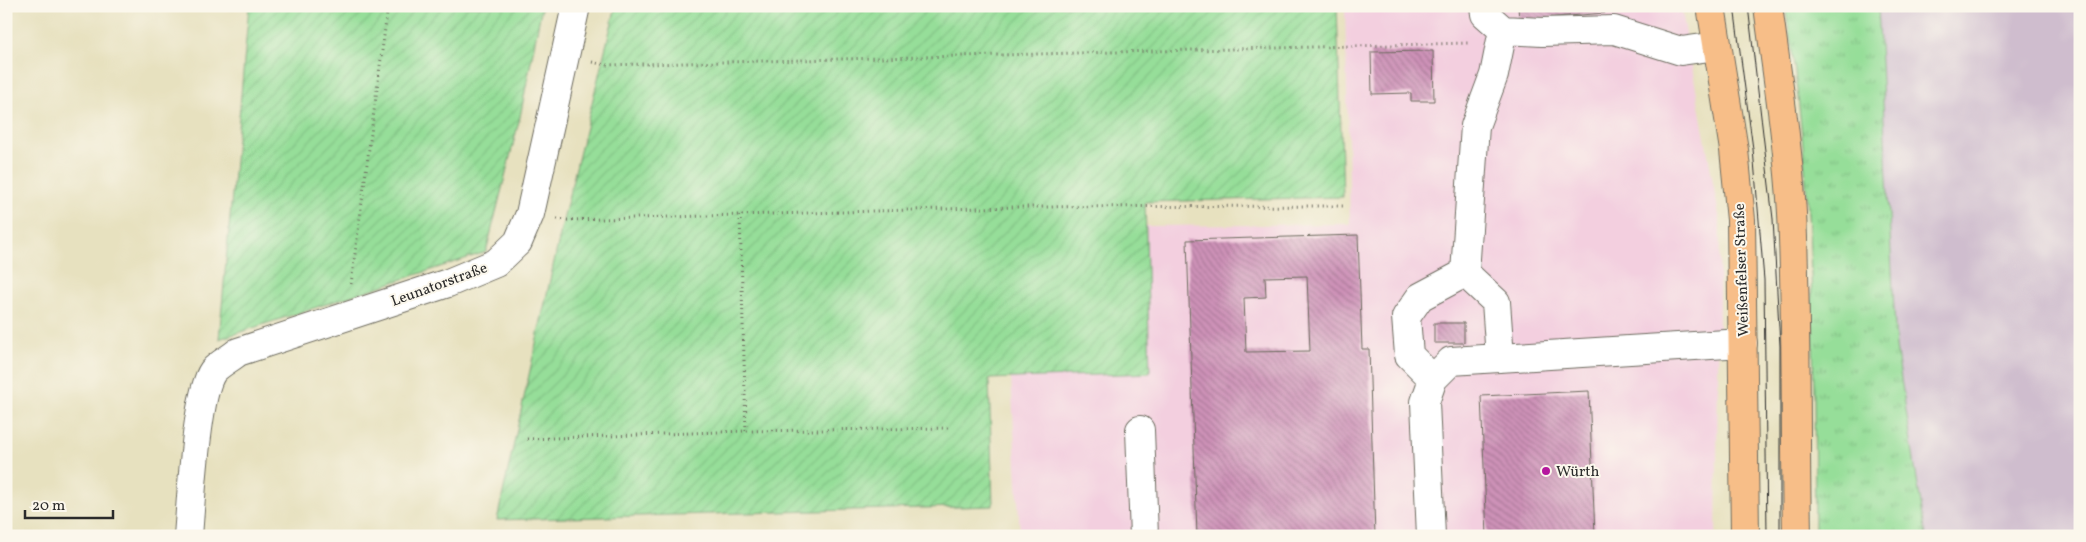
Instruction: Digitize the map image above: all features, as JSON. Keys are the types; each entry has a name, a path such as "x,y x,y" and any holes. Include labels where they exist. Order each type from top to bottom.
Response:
{"main road":[{"name":"Weißenfelser Straße","path":"1712,6 1734,150 1741,220 1745,536"},
{"path":"1768,6 1786,144 1792,212 1797,345 1797,536"}],"lane":[{"name":"Leunatorstraße","path":"188,536 198,428 204,395 213,371 238,352 448,283 496,263 518,242 530,214 576,6"},
{"path":"1465,273 1475,126 1494,75 1502,36 1485,14 1484,6"},
{"path":"1502,36 1542,32 1614,30 1681,51 1717,46"},
{"path":"1465,273 1496,302 1500,358"},
{"path":"1434,379 1410,355 1406,317 1420,297 1465,273"},
{"path":"1431,536 1425,402 1434,379 1452,361 1743,343"},
{"path":"1140,430 1144,536"}],"path":[{"path":"354,314 349,294 388,6"},
{"path":"564,57 604,65 1337,47 1502,36"},
{"path":"530,214 567,220 1013,207 1343,206"},
{"path":"740,215 746,431"},
{"path":"527,439 746,431 951,428"}],"shaded area":[{"path":"1345,6 1681,6 1720,221 1716,536 1020,536 1011,378 1150,373 1146,226 1350,224"},
{"path":"1878,6 2080,6 2080,536 1926,536 1896,347"}],"green space":[{"path":"249,6 542,6 520,117 486,252 219,339"},
{"path":"616,6 1337,6 1343,197 1145,202 1150,373 989,379 993,506 497,520 565,212"},
{"path":"1785,6 1878,6 1896,347 1926,536 1815,536 1811,270 1802,137"}],"building":[{"path":"1518,6 1604,6 1605,13 1519,20"},
{"path":"1433,51 1434,101 1411,101 1411,93 1372,94 1371,52"},
{"path":"1358,235 1362,349 1369,349 1375,536 1197,536 1187,240","holes":["1307,276 1310,351 1246,352 1244,298 1266,297 1265,277"]},
{"path":"1434,323 1464,323 1464,343 1434,343"},
{"path":"1589,391 1595,536 1487,536 1481,396"}],"tram line":[{"path":"1734,6 1753,149 1764,280 1767,536"},
{"path":"1748,6 1773,219 1780,346 1780,536"}],"place":[{"name":"Würth","path":"1546,471"}]}
